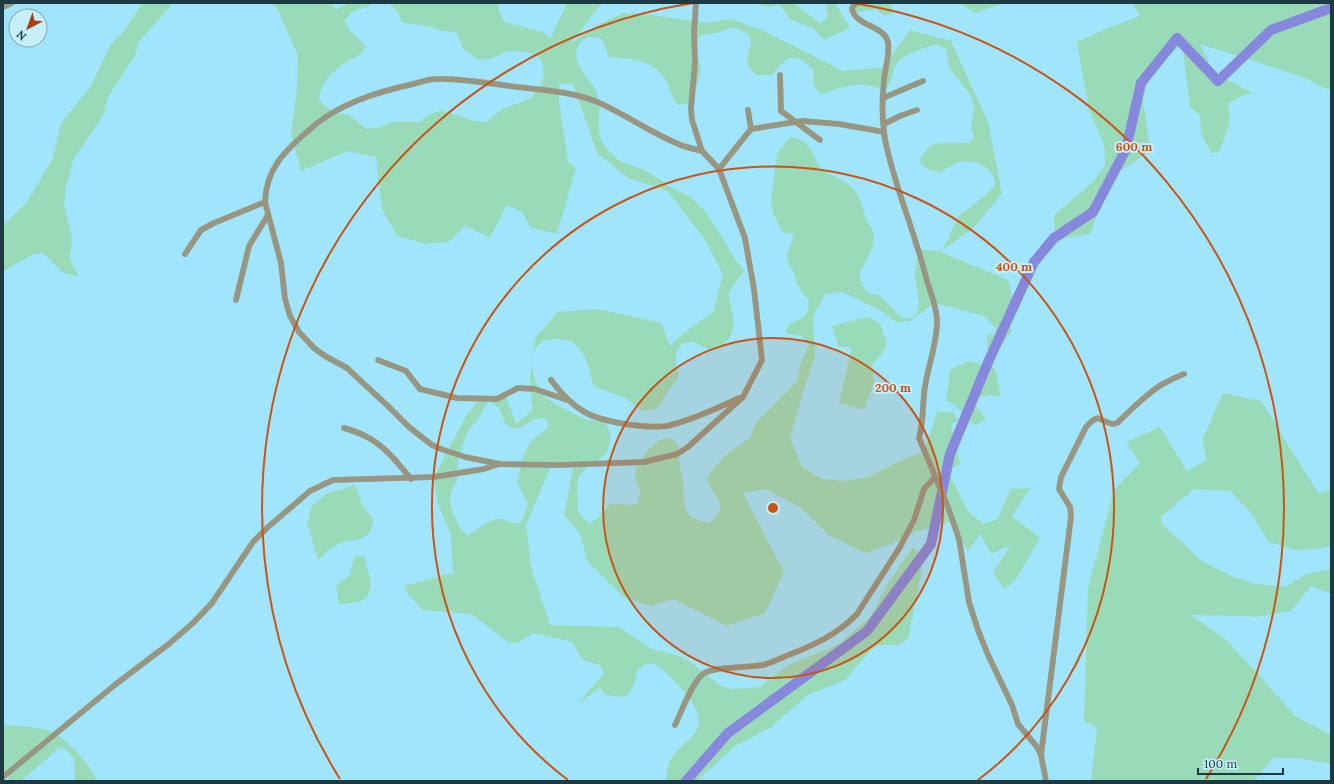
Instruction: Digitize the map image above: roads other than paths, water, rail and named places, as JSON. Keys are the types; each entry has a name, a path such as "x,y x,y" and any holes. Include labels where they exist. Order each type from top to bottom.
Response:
{"street":[{"path":"3,7 12,3"},
{"path":"696,3 694,32 695,62 691,108 692,120 702,151 719,169 745,238 754,289 762,360 743,397 688,447 677,454 663,458 630,463 559,465 500,464 465,458 432,445 409,427 348,368 325,356 307,342 299,332 290,316 285,299 281,263 265,202 265,192 268,180 273,168 290,146 323,118 365,98 392,89 435,79 476,81 556,92 595,102 677,144 702,151"},
{"path":"856,3 852,8 853,13 857,18 883,34 888,40 889,50 883,98 884,132 890,161 919,251 935,307 937,320 936,335 924,388 922,428 919,438 948,507 959,539 969,602 978,630 993,667 1012,705 1018,724 1036,747 1040,755 1046,781"},
{"path":"780,75 781,111 820,140"},
{"path":"883,98 923,81"},
{"path":"748,110 751,129"},
{"path":"884,124 917,110"},
{"path":"719,169 751,129 794,121 839,124 884,132"},
{"path":"185,254 201,230 214,223 265,202"},
{"path":"236,300 249,246 268,215"},
{"path":"378,360 406,371 420,389 457,398 497,399 518,388 535,389 569,401"},
{"path":"1040,755 1071,517 1070,507 1059,489 1061,477 1086,427 1092,421 1097,418 1112,424 1117,423 1153,390 1162,384 1184,374"},
{"path":"550,380 569,401 590,416 610,422 648,427 659,427 693,418 743,397"},
{"path":"344,428 365,436 386,450 411,478"},
{"path":"3,777 193,623 212,603 253,542 310,491 333,480 434,477 484,469 500,464"},
{"path":"675,726 696,682 702,674 711,670 766,664 831,636 850,621 857,614 900,547 914,520 924,489 935,477"}],"waterway":[{"path":"686,781 728,733 867,631 931,544 950,454 989,360 1034,262 1054,238 1093,212 1126,149 1141,83 1177,38 1218,81 1271,30 1331,8"}]}
